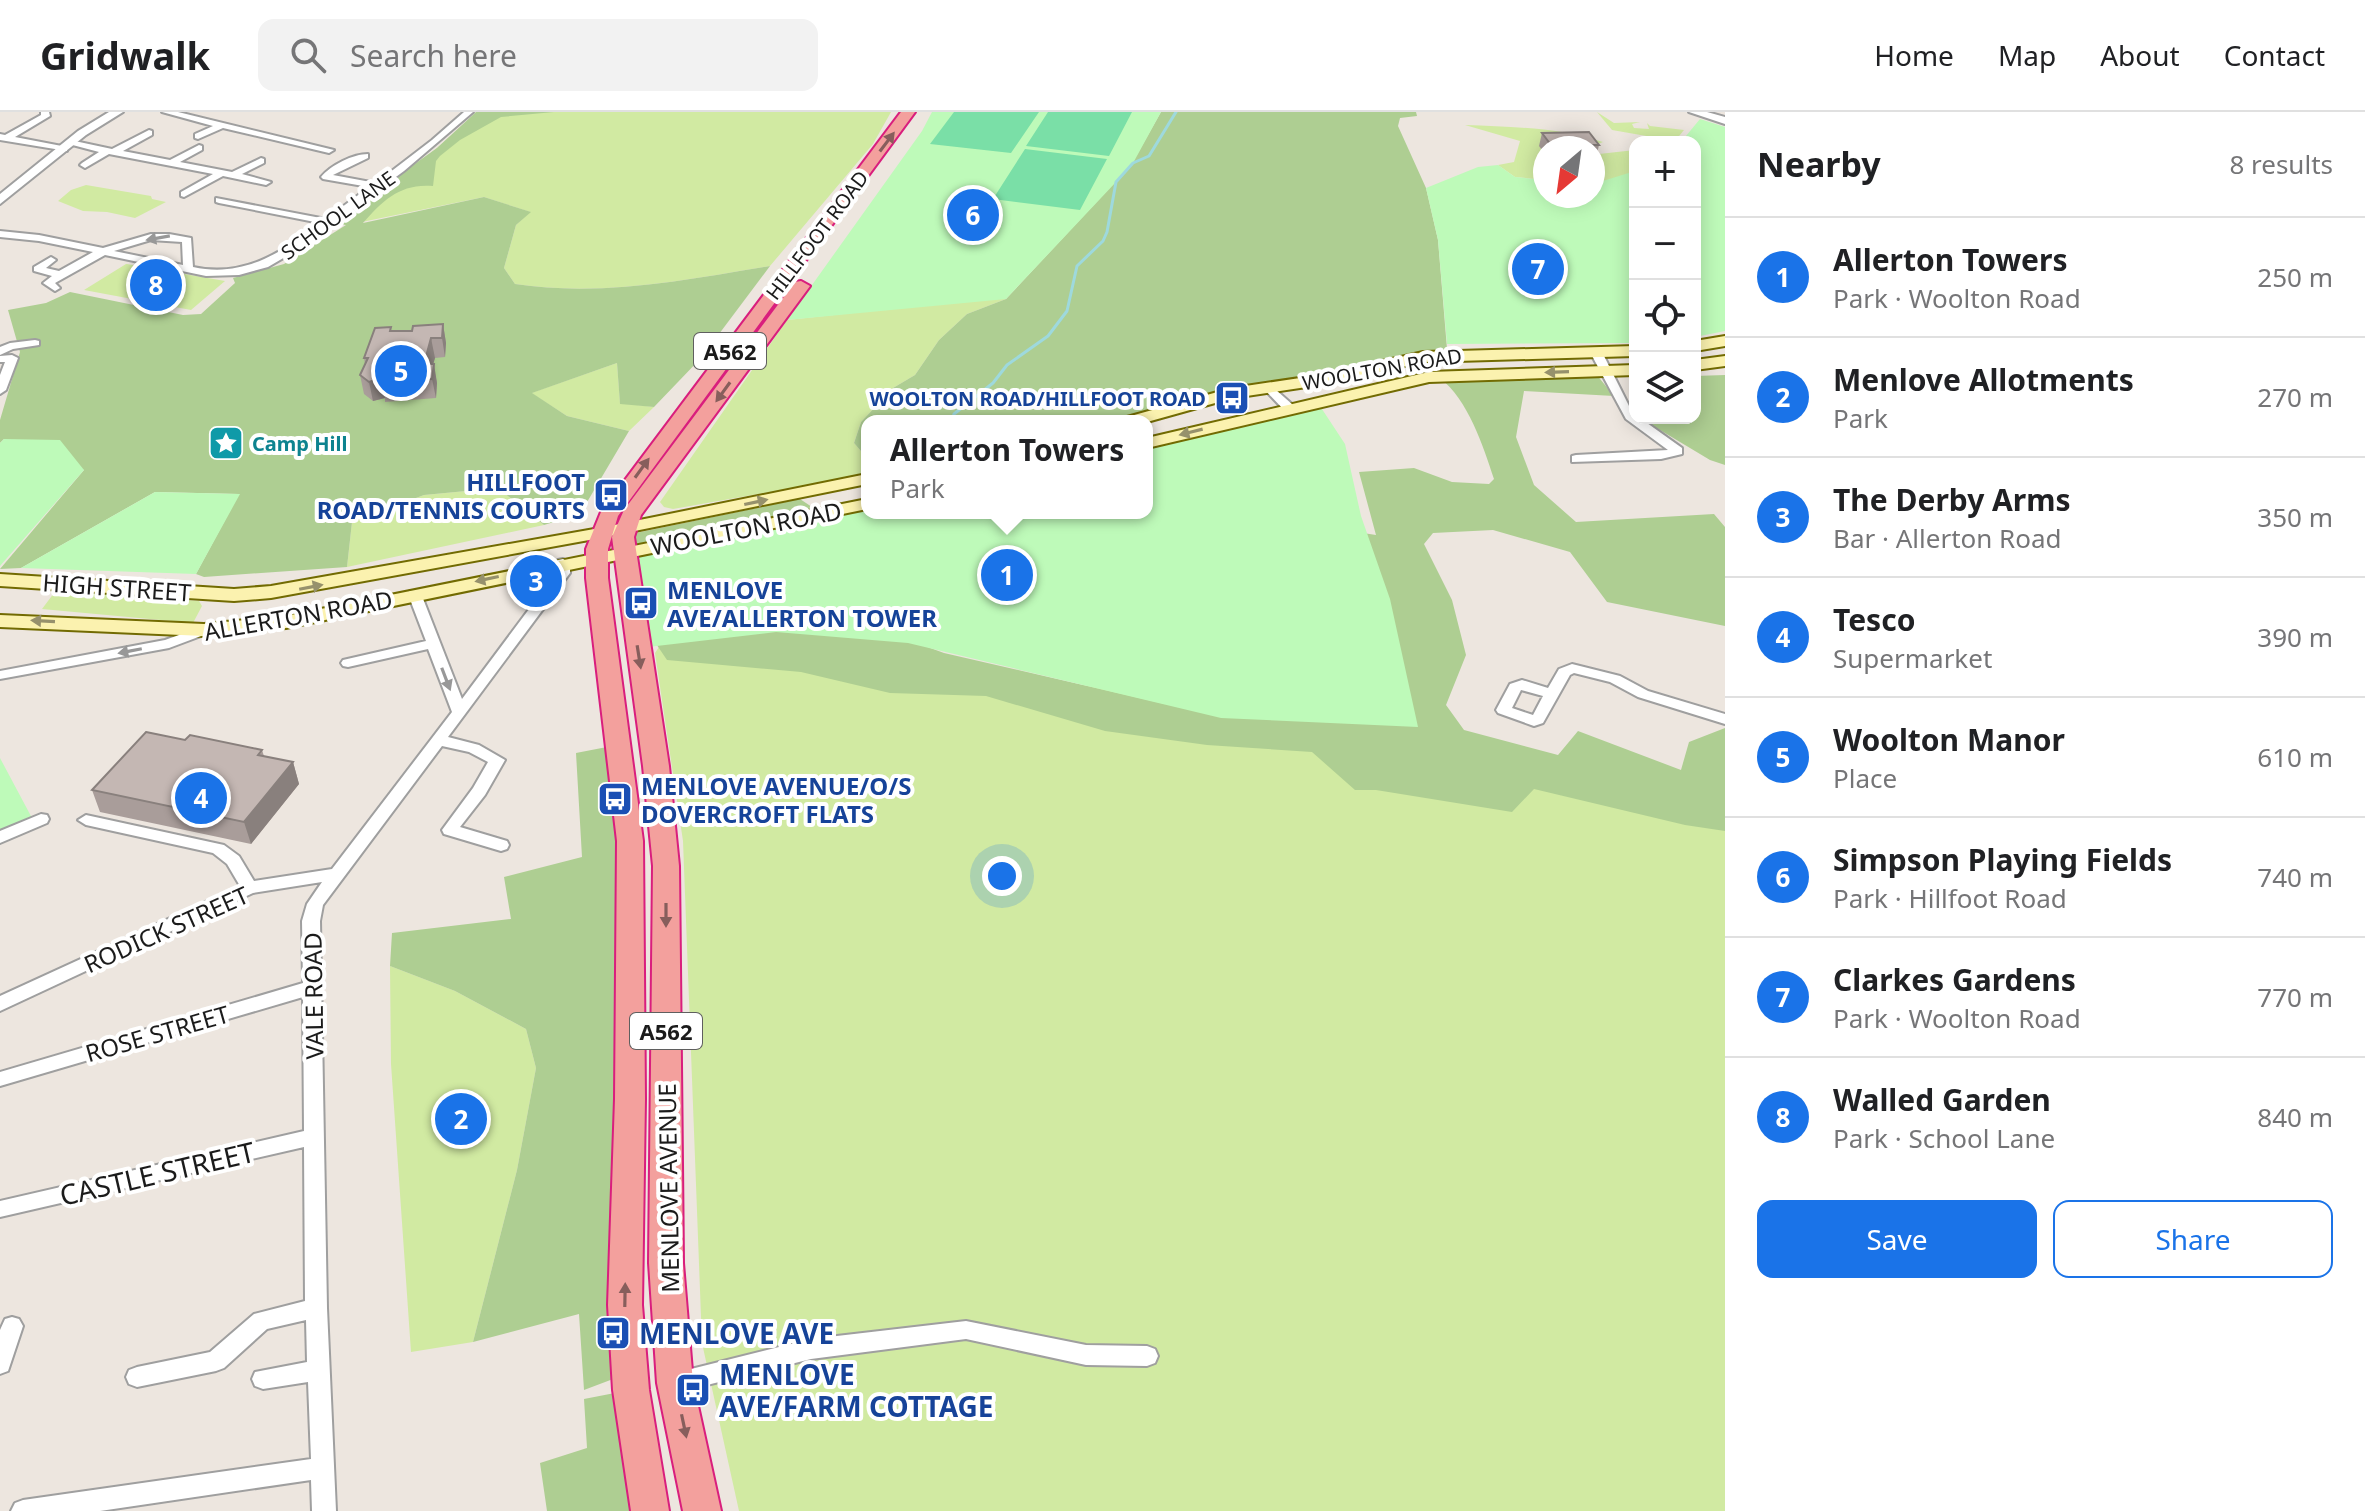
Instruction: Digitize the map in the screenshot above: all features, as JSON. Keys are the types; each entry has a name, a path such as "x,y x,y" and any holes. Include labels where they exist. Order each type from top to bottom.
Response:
{"highway":[{"name":"HILLFOOT ROAD","path":"611,554 600,533 608,516 908,112"},
{"name":"HILLFOOT ROAD","path":"611,554 641,501 925,112"},
{"name":"MENLOVE AVENUE","path":"611,554 656,766 666,866 666,1263 675,1383 702,1511"},
{"name":"MENLOVE AVENUE","path":"611,554 630,841 630,1099 625,1305 631,1390 650,1511"},
{"path":"631,1390 675,1383"}],"main road":[{"path":"1701,345 1725,341"},
{"name":"WOOLTON ROAD","path":"1153,415 1232,393 1451,354 1629,351"},
{"path":"1701,364 1725,361"},
{"name":"WOOLTON ROAD","path":"1153,442 1429,377 1629,370"},
{"name":"WOOLTON ROAD","path":"611,554 670,519 861,480"},
{"path":"641,501 647,513 670,519"},
{"name":"WOOLTON ROAD","path":"611,554 861,505"},
{"name":"ALLERTON ROAD","path":"234,595 299,589 600,533"},
{"path":"563,563 590,572 611,554"},
{"name":"ALLERTON ROAD","path":"204,630 286,622 563,563"},
{"name":"HIGH STREET","path":"0,580 234,595"},
{"name":"HIGH STREET","path":"0,621 204,630"}],"street":[{"path":"3,137 46,116 45,112"},
{"path":"0,200 67,146 117,112"},
{"path":"97,168 82,166 169,112 329,150"},
{"name":"SCHOOL LANE","path":"0,234 39,238 188,269 227,273 273,261 434,146 469,112"},
{"path":"1695,112 1725,121"},
{"path":"198,136 222,125"},
{"path":"3,137 111,150 266,182"},
{"path":"234,175 279,138"},
{"path":"173,162 199,148"},
{"path":"378,186 326,177 332,170 362,154 379,157"},
{"path":"184,194 222,173"},
{"path":"219,200 328,222"},
{"path":"55,288 48,283 100,253 119,245 172,236 187,240 188,269"},
{"path":"51,260 38,269 61,275"},
{"path":"0,352 10,346 35,343"},
{"path":"1576,459 1650,456 1678,451 1630,416 1596,352"},
{"path":"0,359 12,358 0,390"},
{"path":"1268,387 1289,408"},
{"name":"VALE ROAD","path":"324,1511 316,1308 311,921 315,904 563,573 563,563"},
{"path":"415,594 459,712"},
{"name":"ALLERTON ROAD","path":"0,675 169,644 204,630"},
{"path":"348,663 433,644"},
{"path":"1552,694 1564,672 1572,668 1615,679 1643,694 1725,719"},
{"path":"438,740 474,748 497,760 450,830 501,845"},
{"path":"0,837 41,819"},
{"path":"86,820 218,849 233,860 250,888"},
{"name":"RODICK STREET","path":"0,1004 250,888 337,874"},
{"name":"ROSE STREET","path":"0,1079 313,987"},
{"name":"CASTLE STREET","path":"0,1209 314,1137"},
{"path":"137,1377 216,1361 261,1321 316,1308"},
{"path":"0,1364 12,1326"},
{"path":"675,1383 811,1349 966,1330 1086,1355 1147,1356"},
{"path":"263,1379 320,1370"},
{"path":"23,1511 323,1468"}],"green space":[{"path":"476,112 554,112 501,117 460,140 436,161 433,186 402,190 378,207 363,223 484,197 531,212 516,225 504,268 515,284 547,288 643,285 770,266 701,358 654,407 620,404 617,363 532,393 567,416 629,431 580,514 544,525 498,488 424,495 352,522 347,567 204,577 196,574 239,494 155,492 21,568 0,569 84,470 4,439 0,443 0,420 20,352 8,310 46,303 70,292 183,315 201,314 235,283 233,278 284,264 346,225 332,223 437,148"},
{"path":"479,112 891,112 873,144 770,266 643,285 579,289 515,284 504,268 516,225 530,212 484,197 347,225"},
{"path":"932,112 1161,112 1132,165 1006,299 787,320 922,131"},
{"path":"954,112 1039,112 1011,153 930,144"},
{"path":"1048,112 1132,112 1109,156 1026,146"},
{"path":"1161,112 1416,112 1417,116 1400,118 1398,126 1426,188 1438,240 1447,349 1152,415 868,415 893,388 915,375 939,340 967,314 1006,299 1131,165"},
{"path":"1597,112 1614,123 1640,122 1632,124 1634,128 1649,129 1647,123 1684,130 1679,136 1646,136 1612,130"},
{"path":"1700,119 1725,127 1725,331 1701,336 1701,136 1686,136"},
{"path":"1465,125 1535,129 1580,136 1533,136 1533,179 1515,177 1498,165 1514,162 1520,141"},
{"path":"1025,149 1107,159 1080,210 993,199"},
{"path":"1629,151 1629,179 1605,181 1605,153"},
{"path":"1498,165 1515,177 1533,179 1533,208 1605,208 1605,180 1629,173 1629,343 1447,344 1438,240 1426,188 1478,167"},
{"path":"86,185 151,196 152,199 166,202 135,218 83,211 58,201 71,190"},
{"path":"126,264 225,281 191,310 84,290"},
{"path":"1006,299 967,314 939,340 915,375 893,388 868,415 861,415 854,443 861,451 861,476 673,509 664,507 660,502 787,320"},
{"path":"617,363 620,403 654,407 629,431 567,416 531,393"},
{"path":"1596,374 1614,396 1524,391 1516,437 1534,485 1576,522 1714,514 1725,527 1725,626 1607,602 1570,552 1493,530 1433,533 1424,544 1452,600 1466,655 1446,705 1464,730 1558,755 1578,731 1681,770 1689,742 1725,728 1725,831 1685,825 1534,789 1512,812 1376,790 1355,790 1312,752 1207,745 1105,731 986,696 890,693 801,672 667,660 642,623 851,619 944,653 1165,704 1227,707 1350,531 1376,535 1359,472 1414,468 1452,482 1489,484 1494,479 1466,411 1459,398 1440,378"},
{"path":"1725,375 1725,465 1710,460 1650,424 1701,424 1701,376"},
{"path":"1318,403 1345,444 1361,516 1390,599 1418,727 1221,718 908,643 776,632 648,647 628,554 861,507 861,519 1153,519 1153,443"},
{"path":"861,422 861,451 854,443"},
{"path":"4,439 60,440 84,470 0,566 0,443"},
{"path":"498,488 544,525 347,567 352,522 424,495"},
{"path":"155,492 240,494 196,574 21,568"},
{"path":"800,499 824,515 636,596 631,534"},
{"path":"57,589 199,601 202,606 193,623 42,609"},
{"path":"774,634 1725,792 1725,1511 739,1511 702,1343 683,841 655,653 659,647"},
{"path":"612,746 620,880 621,1376 584,1390 579,1314 473,1342 517,1170 536,1068 526,1029 455,991 390,966 392,933 511,919 504,877 582,857 576,753"},
{"path":"0,758 32,818 0,832"},
{"path":"390,966 455,991 526,1029 536,1068 517,1170 473,1342 411,1352 391,1064"},
{"path":"620,1392 633,1511 547,1511 540,1463 587,1448 584,1399"}],"building":[{"path":"1589,132 1592,136 1544,136 1542,133"},
{"path":"443,324 442,338 431,338 424,364 434,364 432,379 382,382 381,378 369,382 360,375 368,358 364,358 375,328 412,331 413,326"},
{"path":"548,567 542,574 511,574"},
{"path":"146,732 185,740 190,735 262,750 258,755 293,762 244,822 92,790"}],"waterway":[{"path":"954,415 993,383 1007,365 1048,336 1067,311 1077,266 1103,241 1107,232 1116,182 1133,163 1149,156 1176,112"}],"place":[{"name":"Simpson Playing Fields","path":"973,215"},
{"name":"Clarkes Gardens","path":"1538,269"},
{"name":"Walled Garden","path":"156,285"},
{"name":"Woolton Manor","path":"401,371"},
{"name":"WOOLTON ROAD/HILLFOOT ROAD","path":"1232,398"},
{"name":"Camp Hill","path":"226,443"},
{"name":"HILLFOOT ROAD/TENNIS COURTS","path":"611,495"},
{"name":"Allerton Towers","path":"1007,575"},
{"name":"The Derby Arms","path":"536,581"},
{"name":"MENLOVE AVE/ALLERTON TOWER","path":"641,603"},
{"name":"Tesco","path":"201,798"},
{"name":"MENLOVE AVENUE/O/S DOVERCROFT FLATS","path":"615,799"},
{"name":"Menlove Allotments","path":"461,1119"},
{"name":"MENLOVE AVE","path":"613,1333"},
{"name":"MENLOVE AVE/FARM COTTAGE","path":"693,1390"}]}
